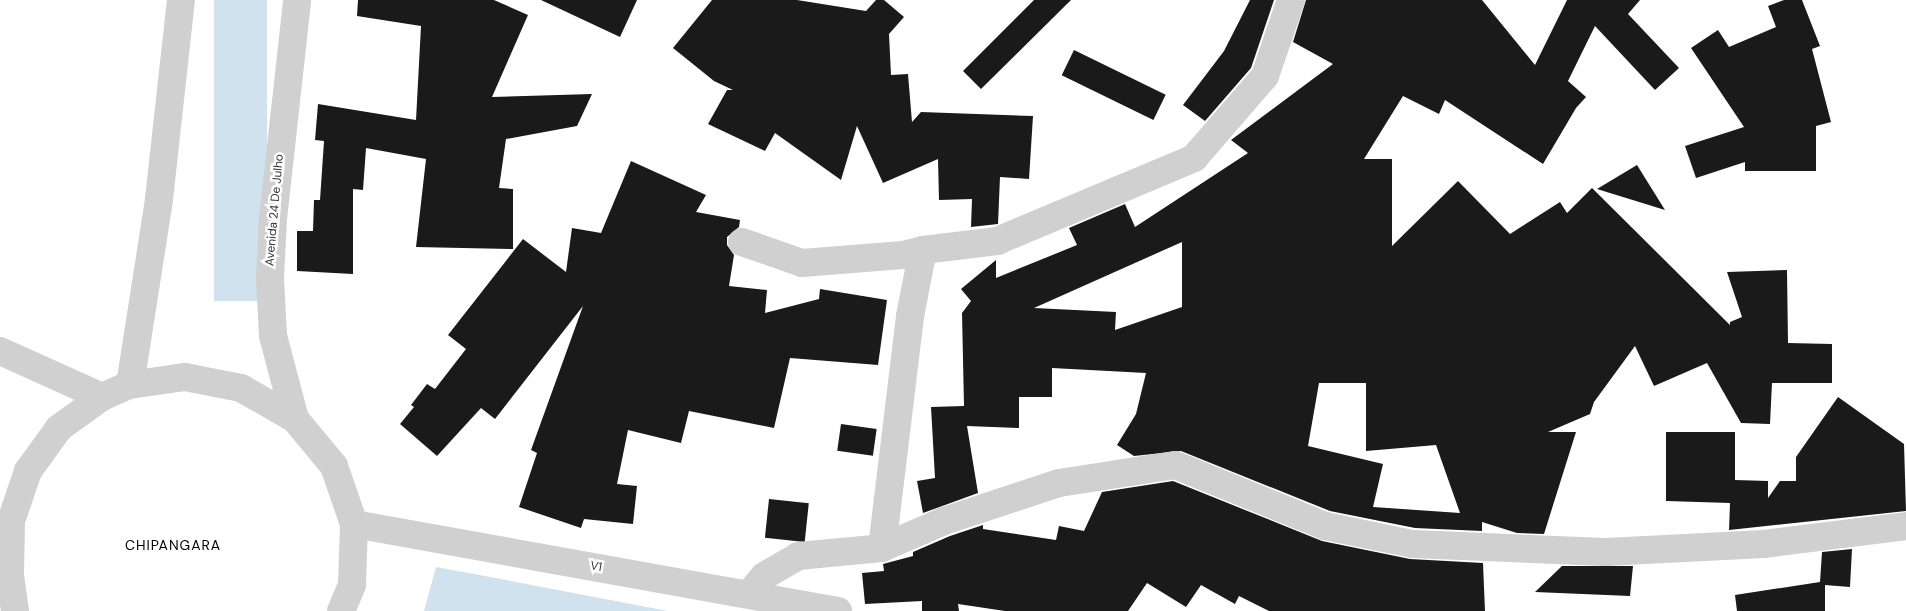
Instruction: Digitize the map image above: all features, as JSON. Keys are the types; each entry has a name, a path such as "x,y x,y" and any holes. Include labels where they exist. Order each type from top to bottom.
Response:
{"street":[{"path":"130,386 159,199 181,0"},
{"name":"Avenida 24 De Julho","path":"295,419 273,336 270,278 273,219 297,0"},
{"path":"742,242 802,263 903,255 923,250 997,241 1194,158 1266,76 1291,0"},
{"path":"882,548 910,316 923,250"},
{"path":"0,351 102,397"},
{"path":"15,611 10,574 11,521 28,471 59,428 102,397 130,386 185,377 241,388 295,419 334,466 354,524 352,586 341,611"},
{"path":"749,594 764,576 798,556 882,548 944,521 1059,484 1175,466 1325,526 1413,544 1606,552 1764,544 1906,526"},
{"name":"V1","path":"354,524 838,611"},
{"path":"0,606 4,611"}],"water":[{"path":"214,0 267,0 267,301 214,301"},
{"path":"436,567 485,576 668,611 424,611"}],"building":[{"path":"358,0 494,0 528,15 492,97 592,94 577,126 506,139 499,188 513,189 513,249 416,247 426,159 366,148 363,190 353,189 353,274 297,271 297,231 313,231 314,200 320,200 324,141 315,140 318,104 416,120 421,26 357,16"},
{"path":"541,0 637,0 620,37"},
{"path":"712,0 797,0 866,11 876,0 884,0 904,17 889,34 891,75 908,74 912,122 921,112 1033,116 1029,179 1000,177 998,224 971,227 972,199 939,200 938,159 883,183 857,126 841,180 775,133 765,151 708,124 727,90 733,90 714,81 673,48"},
{"path":"1034,0 1071,0 981,89 963,71"},
{"path":"1250,0 1274,0 1251,68 1205,121 1183,105 1224,51"},
{"path":"1306,0 1482,0 1535,65 1567,0 1640,0 1628,14 1679,68 1655,90 1595,26 1568,81 1586,97 1576,108 1543,164 1445,100 1439,114 1403,96 1364,159 1392,159 1392,246 1458,181 1510,234 1560,202 1567,213 1592,188 1730,325 1730,322 1742,317 1727,272 1787,270 1788,343 1832,344 1832,383 1772,383 1770,424 1741,423 1707,363 1654,386 1635,346 1594,402 1590,414 1548,432 1576,432 1544,534 1517,533 1482,522 1482,531 1415,528 1330,511 1181,451 1134,456 1117,445 1136,414 1146,373 1052,368 1052,397 1019,397 1019,428 967,426 978,493 923,513 917,481 935,478 931,407 964,406 962,313 971,301 961,289 996,260 996,278 1077,245 1069,228 1125,204 1135,227 1248,153 1231,140 1333,64 1293,42","holes":["1182,242 1182,307 1115,330 1116,312 1034,308","1319,383 1366,383 1366,451 1436,445 1460,513 1373,507 1383,464 1308,446"]},
{"path":"1784,0 1802,0 1820,46 1812,49 1831,122 1816,126 1816,171 1745,171 1745,162 1696,178 1685,146 1744,127 1691,48 1718,30 1729,47 1776,27 1768,6"},
{"path":"1074,50 1166,95 1153,120 1062,75"},
{"path":"631,161 706,195 696,212 740,220 739,227 727,237 727,245 734,255 729,286 767,290 765,313 819,299 820,289 887,300 878,365 790,358 774,428 689,411 681,443 628,430 617,484 637,486 633,524 584,519 581,528 519,507 537,453 531,450 583,306 495,419 481,408 437,456 400,424 414,407 411,405 427,384 435,389 466,349 448,335 523,239 566,272 572,228 601,233"},
{"path":"1637,165 1665,210 1597,189"},
{"path":"1838,397 1904,444 1906,511 1729,530 1730,503 1666,501 1666,432 1735,432 1735,480 1768,481 1768,498 1780,481 1796,481 1796,457"},
{"path":"841,424 877,429 873,456 837,451"},
{"path":"1173,481 1322,541 1410,559 1483,563 1485,611 1269,611 1239,596 1235,604 1201,585 1186,607 1147,583 1128,611 1005,611 958,604 959,611 922,611 922,601 865,604 862,573 884,571 883,564 913,556 913,552 950,536 983,525 983,529 1056,540 1059,526 1084,531 1102,492"},
{"path":"769,499 809,503 805,542 765,538"},
{"path":"1852,549 1850,587 1825,585 1825,611 1737,611 1735,595 1820,582 1822,552"},
{"path":"1562,566 1633,566 1630,596 1535,592"}],"district":[{"name":"CHIPANGARA","path":"173,545"}]}
